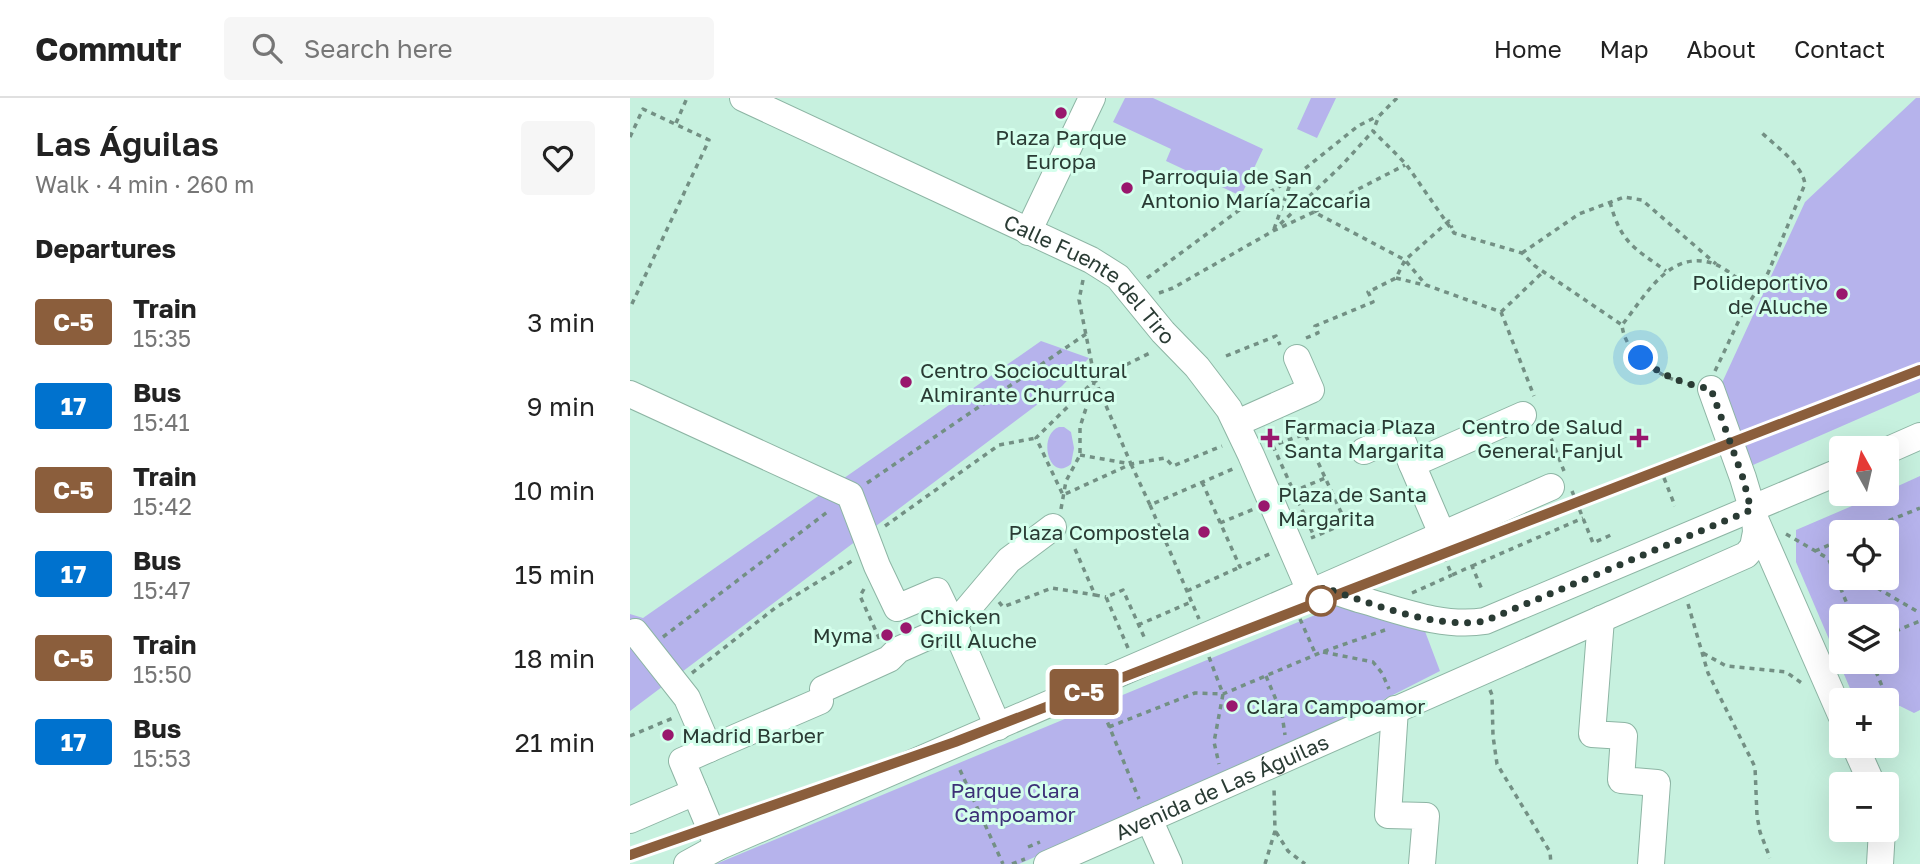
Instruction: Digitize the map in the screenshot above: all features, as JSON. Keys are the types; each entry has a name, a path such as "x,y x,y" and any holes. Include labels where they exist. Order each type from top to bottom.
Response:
{"street":[{"name":"Calle Fuente del Tiro","path":"743,98 1106,268 1118,277 1229,409 1233,433 1317,589"},
{"path":"1028,232 1092,98"},
{"path":"1233,433 1311,390 1293,349"},
{"path":"1711,389 1743,478 1830,688"},
{"path":"630,394 850,495 897,608 937,591 998,727"},
{"path":"1412,464 1533,410"},
{"path":"1364,451 1400,435 1443,545"},
{"path":"1899,445 1920,436"},
{"path":"1317,589 1431,619 1466,623 1485,621 1762,519 1829,478"},
{"path":"687,864 718,847 1317,589 1443,545 1562,483"},
{"name":"Avenida de Las Águilas","path":"1036,861 1144,809 1393,700 1601,619 1746,555 1753,547 1762,519"},
{"path":"718,847 682,761 822,695 889,659 898,650 951,620 1009,560 1056,520"},
{"path":"1601,619 1592,734 1624,736 1621,780 1657,783 1651,864"},
{"path":"642,640 687,698 709,749"},
{"path":"1393,700 1388,815 1426,816 1422,864"},
{"path":"630,820 695,792"},
{"path":"1144,809 1169,864"},
{"path":"1880,864 1881,842"}],"path":[{"path":"676,123 687,98"},
{"path":"1136,297 1151,274 1242,208 1292,179 1358,126 1379,116 1397,98"},
{"path":"630,137 643,109 709,140 630,308"},
{"path":"1273,230 1343,164 1373,131 1379,116"},
{"path":"1373,131 1406,164 1454,233 1522,253 1622,325"},
{"path":"1717,265 1699,261 1681,262 1666,271 1622,325 1623,337 1630,349 1652,367 1681,383 1711,389 1710,382 1742,314 1768,273 1805,184 1797,168 1760,131"},
{"path":"1136,297 1173,288 1273,230 1314,212 1406,164"},
{"path":"1273,230 1292,179"},
{"path":"1522,253 1579,214 1624,197 1643,200 1717,265 1756,292"},
{"path":"1610,202 1616,226 1626,242 1666,271"},
{"path":"1314,212 1405,260 1426,285"},
{"path":"1226,356 1276,335 1293,349 1318,333 1315,326 1373,302 1368,292 1396,278 1405,260 1449,221 1454,233"},
{"path":"1086,269 1079,300 1095,380 1202,627"},
{"path":"1501,312 1544,271"},
{"path":"1396,278 1426,285 1501,312"},
{"path":"1501,312 1533,410 1562,483 1583,518 1592,543 1613,534"},
{"path":"642,640 1086,334"},
{"path":"677,685 775,608 869,546 999,446 1036,438 1095,380 1157,350"},
{"path":"1056,520 1066,481 1080,455 1080,427 1095,380"},
{"path":"1261,451 1334,422"},
{"path":"1063,495 1132,464 1160,458 1169,460 1173,466 1233,433"},
{"path":"1305,434 1346,523 1307,540"},
{"path":"1036,438 1063,495"},
{"path":"1273,446 1314,536"},
{"path":"1080,455 1132,464"},
{"path":"1150,505 1240,466 1237,461"},
{"path":"1280,497 1325,478"},
{"path":"1664,478 1675,506"},
{"path":"1202,482 1240,567"},
{"path":"1220,523 1256,508"},
{"path":"1890,520 1920,508"},
{"path":"1409,594 1583,518"},
{"path":"1762,519 1828,558 1847,604"},
{"path":"1443,545 1452,575"},
{"path":"1815,551 1829,545"},
{"path":"1075,549 1095,595"},
{"path":"1187,591 1274,552"},
{"path":"1472,566 1483,592"},
{"path":"992,595 1003,607 1052,588 1106,597 1123,590 1149,649"},
{"path":"1881,590 1920,613"},
{"path":"1685,595 1701,652 1716,691 1755,767 1757,816 1770,858"},
{"path":"1106,597 1132,657"},
{"path":"1138,625 1192,602"},
{"path":"1299,617 1316,655"},
{"path":"1899,630 1920,621"},
{"path":"1109,727 1195,693 1223,694 1322,652 1387,629"},
{"path":"1322,652 1373,662 1382,673 1393,700"},
{"path":"1701,652 1726,666 1786,672 1808,687"},
{"path":"1209,655 1223,694 1214,742 1220,766"},
{"path":"1266,676 1282,714 1286,737"},
{"path":"1486,682 1492,695 1493,745 1497,765 1550,852 1551,864"},
{"path":"1095,693 1144,809"},
{"path":"630,736 692,710"},
{"path":"960,770 1003,864"},
{"path":"1265,864 1275,831 1274,785"},
{"path":"1275,831 1288,851 1305,864"},
{"path":"1012,864 1036,861"}],"green space":[{"path":"1125,98 1153,98 1263,149 1241,196 1166,161 1171,149 1113,122"},
{"path":"1311,98 1336,98 1317,138 1297,129"},
{"name":"Polideportivo de Aluche","path":"1916,98 1920,98 1920,392 1753,465 1721,385 1805,202"},
{"path":"1041,341 1089,358 1062,386 630,711 630,614 643,618"},
{"path":"1059,427 1071,432 1074,448 1071,464 1063,468 1052,463 1047,447 1052,432"},
{"path":"1920,476 1920,710 1914,713 1899,706 1899,688 1850,688 1844,674 1899,674 1899,604 1829,604 1829,639 1796,562 1796,530 1852,506 1899,506 1899,486"},
{"name":"Parque Clara Campoamor","path":"1344,603 1423,626 1440,671 1328,728 1019,864 716,864"}],"train":[{"name":"C-5","path":"630,855 955,742 1920,370"}],"place":[{"name":"Plaza Parque Europa","path":"1061,113"},
{"name":"Parroquia de San Antonio María Zaccaria","path":"1127,188"},
{"name":"Polideportivo de Aluche","path":"1842,294"},
{"name":"Centro Sociocultural Almirante Churruca","path":"906,382"},
{"name":"Farmacia Plaza Santa Margarita","path":"1270,438"},
{"name":"Centro de Salud General Fanjul","path":"1639,438"},
{"name":"Plaza de Santa Margarita","path":"1264,506"},
{"name":"Plaza Compostela","path":"1204,532"},
{"name":"Chicken Grill Aluche","path":"906,628"},
{"name":"Myma","path":"887,635"},
{"name":"Clara Campoamor","path":"1232,706"},
{"name":"Madrid Barber","path":"668,735"}],"route":[{"path":"1321,601 1323,587 1431,619 1477,623 1751,510 1743,478 1711,389 1681,383 1641,358"}]}
